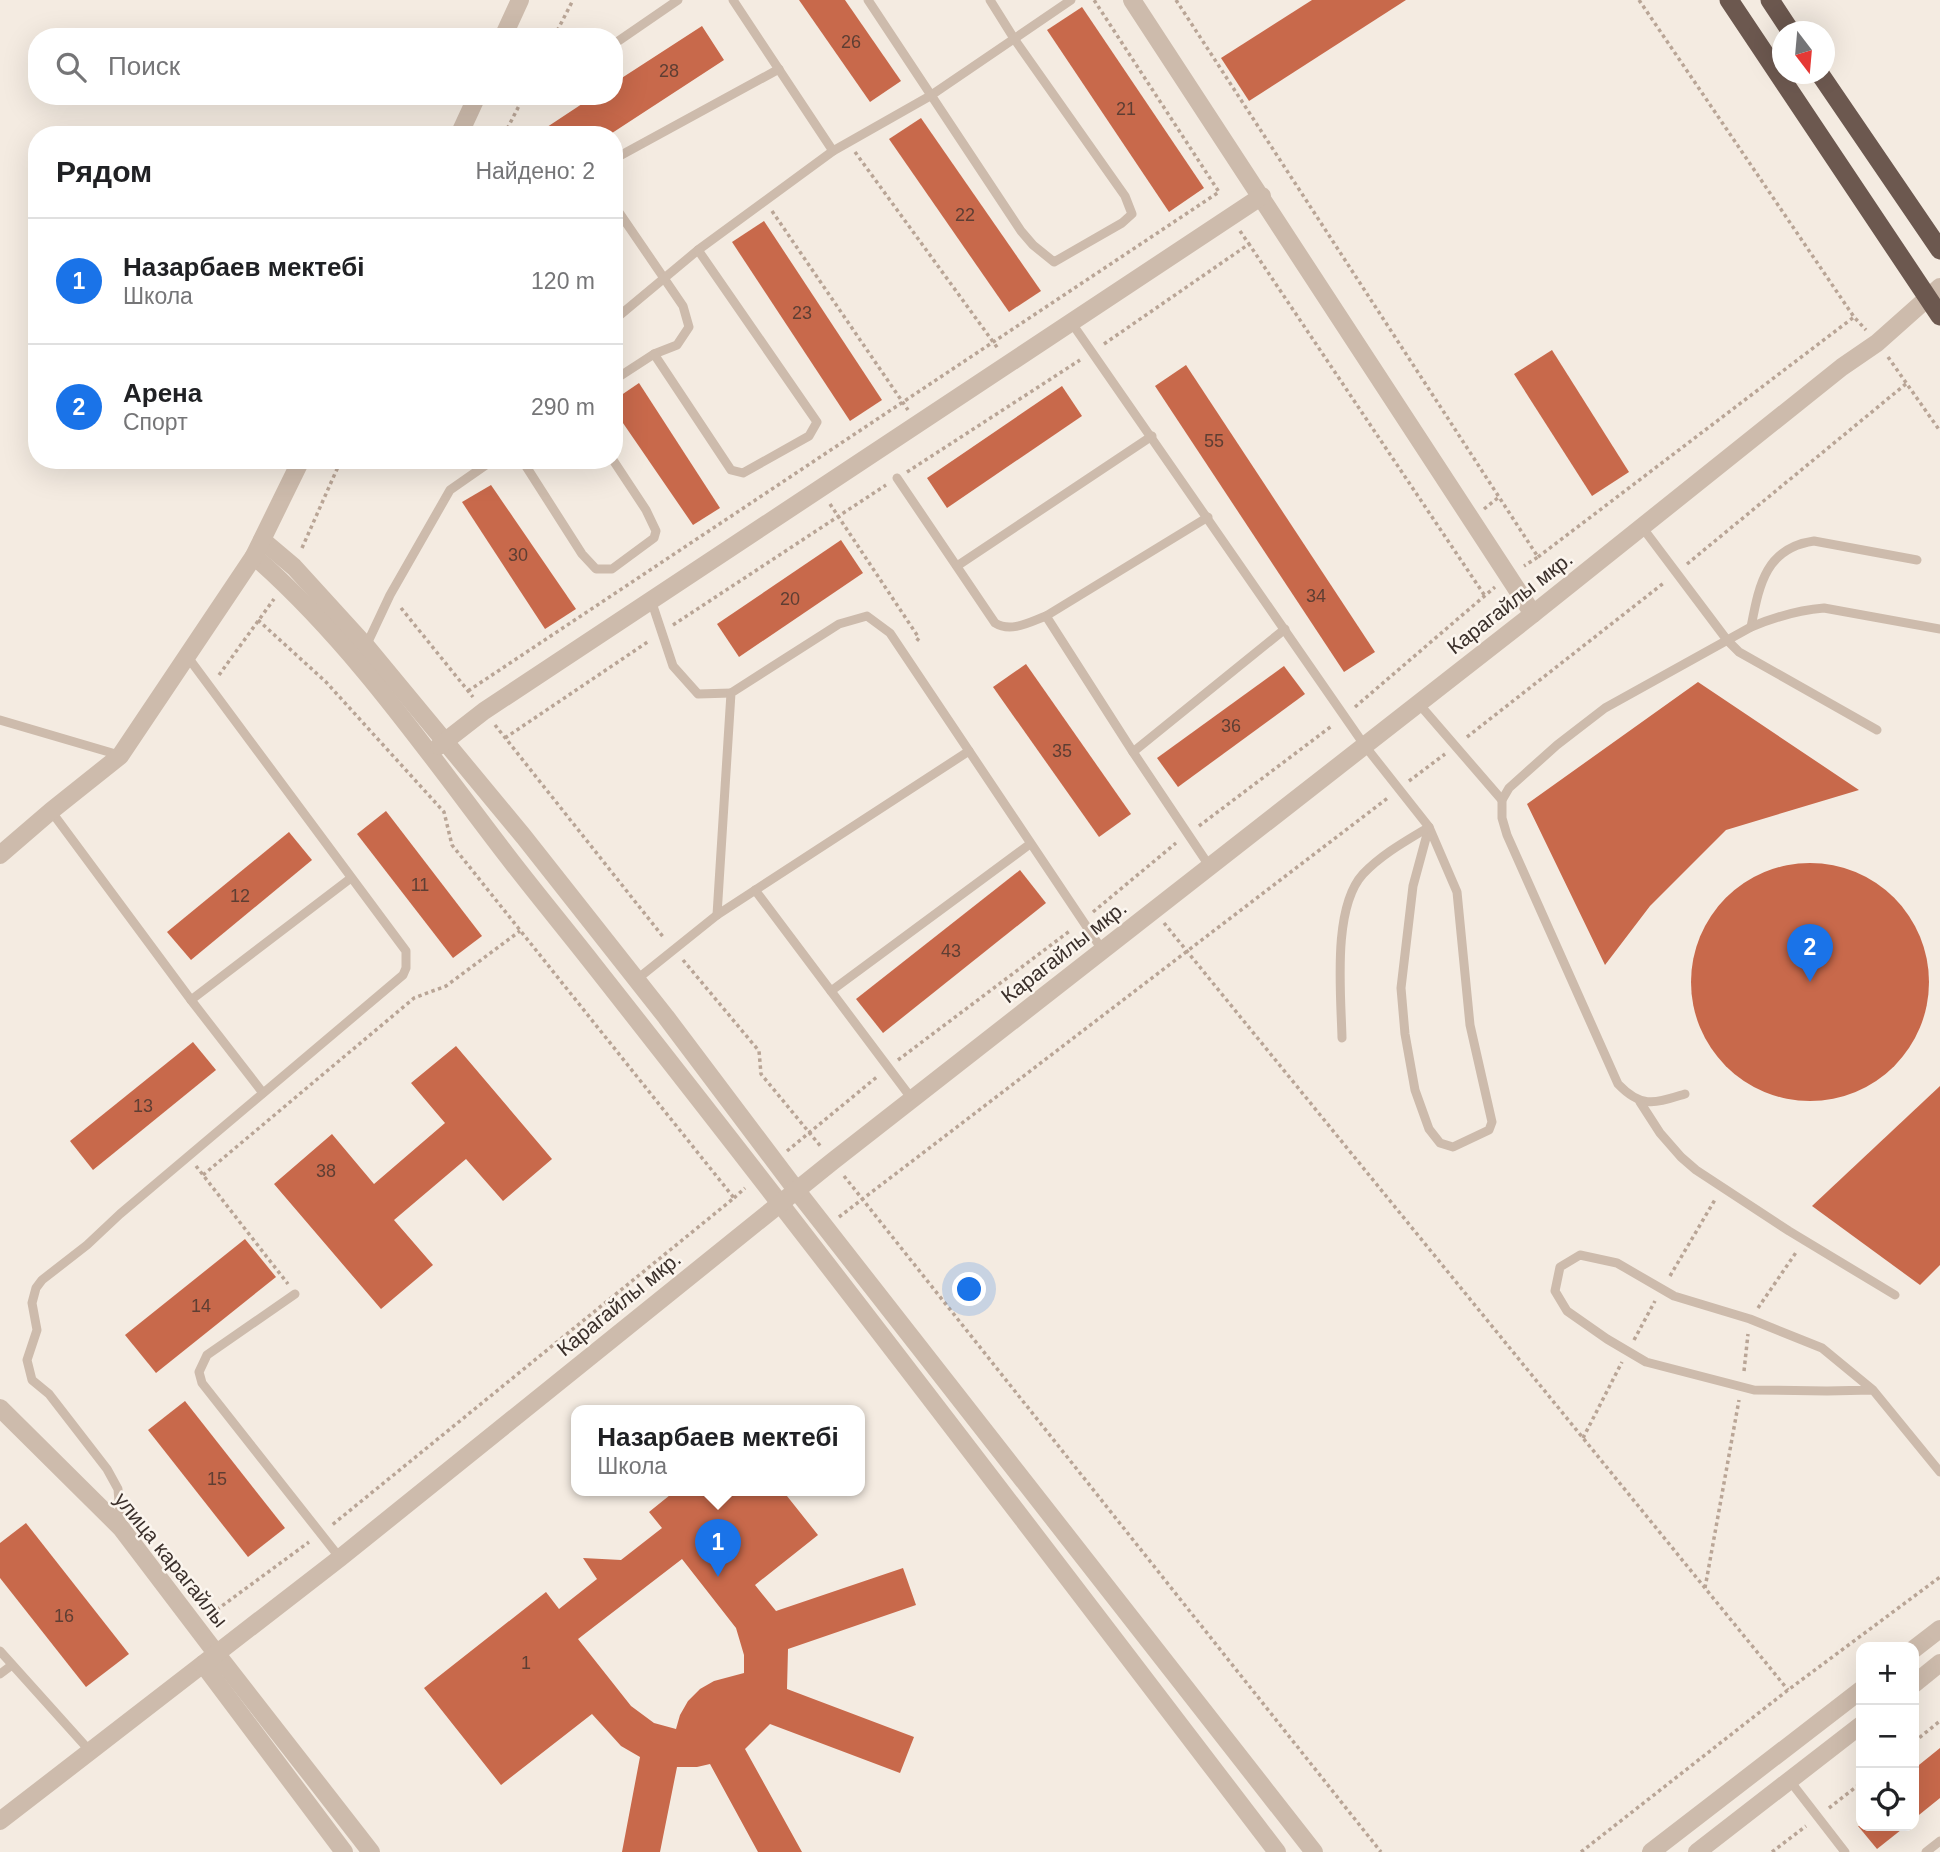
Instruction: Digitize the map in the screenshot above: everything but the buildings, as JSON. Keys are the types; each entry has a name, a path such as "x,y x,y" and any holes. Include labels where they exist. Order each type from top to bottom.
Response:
{"highway":[{"path":"1729,0 1934,293 1940,316"},
{"path":"1770,0 1784,21"},
{"path":"1827,84 1940,250"}],"street":[{"path":"507,28 520,0"},
{"path":"1132,0 1534,614"},
{"path":"463,126 473,105"},
{"path":"431,753 484,711 1262,196"},
{"name":"Карагайлы мкр.","path":"0,1821 340,1558 833,1161 1534,614 1842,366 1877,343 1934,293"},
{"path":"0,855 121,756 258,548 297,469"},
{"path":"258,548 366,646 445,740 636,979 797,1191 1314,1852"},
{"path":"290,575 780,1204 1276,1852"},
{"name":"улица карагайлы","path":"0,1408 121,1528 195,1626 209,1658"},
{"path":"1919,1645 1940,1629"},
{"path":"209,1658 344,1852"},
{"path":"209,1658 371,1852"},
{"path":"1919,1680 1940,1663"},
{"path":"1650,1852 1856,1694"},
{"path":"1697,1852 1856,1729"}],"lane":[{"path":"623,38 678,0"},
{"path":"733,0 833,151"},
{"path":"868,0 1021,231 1054,262 1122,223 1132,214 1125,197 990,0"},
{"path":"623,313 698,250 833,151 930,96 1071,0"},
{"path":"623,154 779,69"},
{"path":"623,218 682,306 689,327 677,345 654,354 623,374"},
{"path":"654,354 731,470 743,473 754,467 809,436 817,422 698,250"},
{"path":"1071,322 1365,746 1430,827 1457,892 1470,1025 1492,1122 1489,1130 1453,1147 1440,1143 1429,1129 1415,1090 1405,1034 1401,988 1413,886 1430,827"},
{"path":"957,566 1152,436"},
{"path":"366,646 390,595 450,490 478,469"},
{"path":"528,469 582,554 596,569 612,569 654,538 656,531 646,510 619,469"},
{"path":"897,478 995,624 1008,627 1018,626 1045,615 1208,517"},
{"path":"1642,527 1727,640 1750,660 1877,730"},
{"path":"1751,627 1763,575 1784,552 1798,544 1814,541 1917,560"},
{"path":"651,600 673,666 698,694 731,693 839,624 867,616 890,633 1103,951"},
{"path":"1685,1094 1661,1101 1640,1101 1618,1084 1507,835 1502,818 1502,800 1509,788 1557,745 1605,708 1751,627 1782,615 1824,608 1940,629"},
{"path":"1045,615 1210,867"},
{"path":"1133,752 1285,629"},
{"path":"121,1528 118,1489 107,1469 49,1394 32,1380 28,1371 27,1360 37,1330 33,1295 41,1280 87,1245 120,1214 403,975 406,968 406,951 187,656"},
{"path":"717,915 731,693"},
{"path":"1419,704 1502,800"},
{"path":"0,720 121,756"},
{"path":"636,979 717,915 970,751"},
{"path":"51,811 263,1093"},
{"path":"1342,1038 1340,947 1345,911 1361,876 1385,853 1430,827"},
{"path":"831,991 1030,844"},
{"path":"191,1000 351,877"},
{"path":"755,890 912,1099"},
{"path":"1640,1101 1660,1133 1681,1157 1805,1241 1895,1295"},
{"path":"1873,1390 1754,1390 1646,1362 1567,1311 1555,1291 1560,1267 1580,1255 1617,1263 1674,1296 1750,1319 1822,1348 1873,1390 1940,1472"},
{"path":"295,1294 207,1355 199,1372 202,1383 340,1558"},
{"path":"0,1651 89,1750"},
{"path":"0,1674 12,1665"},
{"path":"1790,1780 1845,1852"},
{"path":"1926,1852 1940,1841"}],"path":[{"path":"559,28 573,0"},
{"path":"468,691 1219,192 1094,0"},
{"path":"1176,0 1538,557"},
{"path":"1639,0 1854,317 1908,383 1940,431"},
{"path":"508,126 519,105"},
{"path":"848,142 1008,363"},
{"path":"765,201 917,424"},
{"path":"505,738 838,516 1092,352 1249,244 1485,596"},
{"path":"775,1161 888,1068 1082,921 1188,834 1345,716 1508,576 1538,557 1854,317"},
{"path":"826,1227 1455,746 1676,573 1908,383"},
{"path":"210,688 290,575 337,469"},
{"path":"820,488 919,638 906,657"},
{"path":"390,595 674,950 759,1051 761,1074 863,1198 1381,1852"},
{"path":"195,1626 321,1534 734,1198 452,845 444,812 326,682 258,620"},
{"path":"1154,911 1788,1690"},
{"path":"203,1175 414,998 446,986 520,931"},
{"path":"188,1156 295,1294"},
{"path":"1583,1438 1662,1289 1722,1187"},
{"path":"1704,1588 1742,1387 1750,1319 1805,1241"},
{"path":"1581,1852 1788,1690 1940,1577"},
{"path":"1919,1738 1940,1721"}],"place":[{"name":"Арена","path":"1810,982"},
{"name":"Назарбаев мектебі","path":"718,1577"}]}
